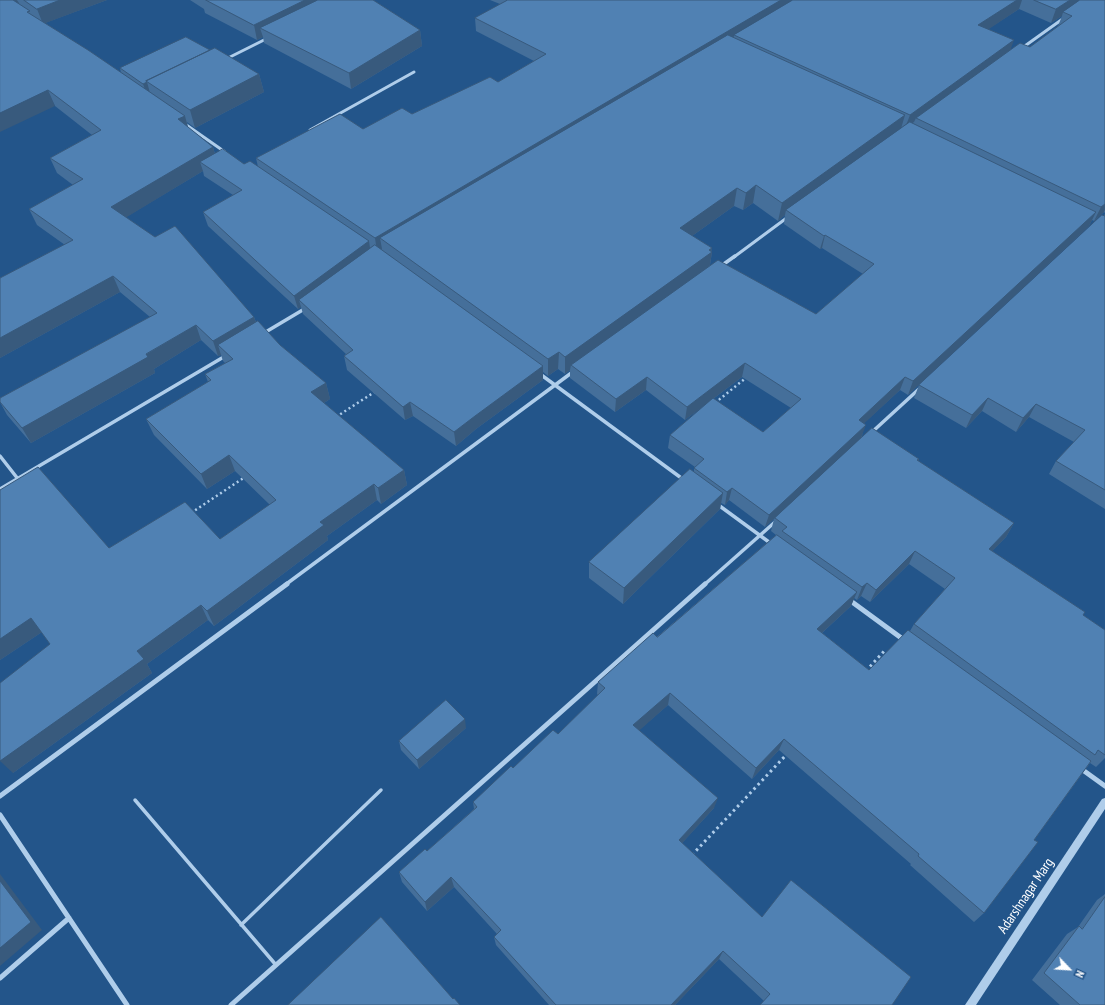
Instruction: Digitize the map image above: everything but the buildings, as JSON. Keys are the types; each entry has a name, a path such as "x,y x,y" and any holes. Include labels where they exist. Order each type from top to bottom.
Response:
{"street":[{"path":"1019,50 1070,14"},
{"path":"225,60 274,35"},
{"path":"306,132 414,72"},
{"path":"180,121 232,157"},
{"path":"714,270 791,215"},
{"path":"260,336 307,307"},
{"path":"0,488 18,479 233,352"},
{"path":"0,796 580,367"},
{"path":"536,372 688,482"},
{"path":"865,439 922,386"},
{"path":"0,456 18,479"},
{"path":"712,500 780,549"},
{"path":"231,1005 778,520"},
{"path":"842,595 911,645"},
{"path":"1074,764 1105,786"},
{"name":"Adarshnagar Marg","path":"970,1005 1105,802"},
{"path":"0,815 127,1005"},
{"path":"0,978 69,918"}],"lane":[{"path":"241,925 381,790"},
{"path":"135,800 276,966"}],"path":[{"path":"712,406 749,375"},
{"path":"329,421 382,386"},
{"path":"184,517 250,474"},
{"path":"860,676 898,636"},
{"path":"687,860 790,751"}]}
